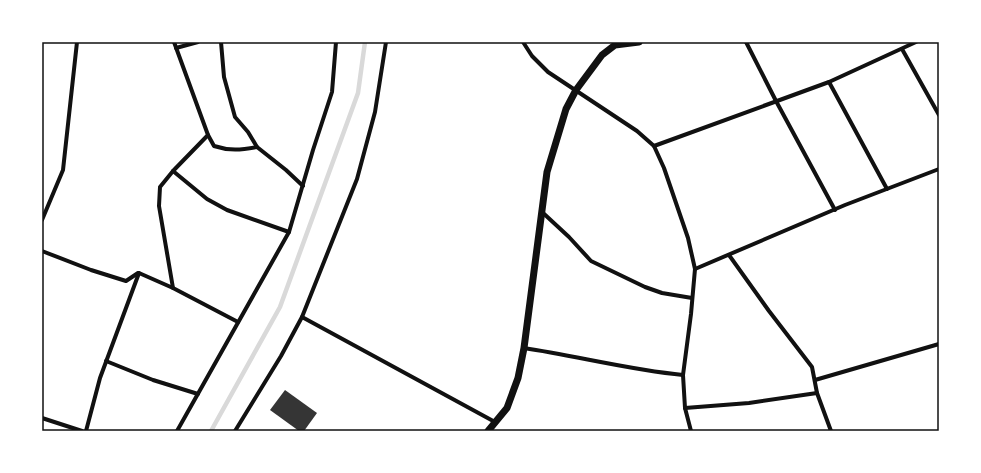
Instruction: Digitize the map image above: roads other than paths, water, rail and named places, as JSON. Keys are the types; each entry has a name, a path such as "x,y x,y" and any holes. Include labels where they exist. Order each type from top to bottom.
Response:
{"street":[{"path":"42,220 63,170 77,42"},
{"path":"174,42 208,135 214,146 224,149 241,150 257,147"},
{"path":"176,48 198,42"},
{"path":"221,42 224,77 234,117 248,132 257,147 286,170 303,186"},
{"path":"177,431 289,232 332,92 336,42"},
{"path":"235,431 281,356 302,317 357,179 375,112 386,42"},
{"path":"523,42 532,56 548,72 637,130 654,146 664,168 688,238 695,269 683,375 685,408 691,431"},
{"path":"488,431 507,408 518,378 524,348 547,172 566,109 576,90 602,55 615,45 638,42"},
{"path":"746,42 835,210"},
{"path":"654,146 829,82 916,42"},
{"path":"902,49 939,116"},
{"path":"829,82 887,189"},
{"path":"173,288 159,206 160,187 173,171 208,135"},
{"path":"695,269 835,210 939,169"},
{"path":"173,171 207,199 227,210 289,232"},
{"path":"542,212 591,261 656,291 692,298"},
{"path":"42,251 90,270 126,281 139,273"},
{"path":"729,255 769,311 812,367 817,393 831,431"},
{"path":"139,273 173,288 238,322"},
{"path":"86,431 106,361 139,273"},
{"path":"302,317 495,422"},
{"path":"815,380 939,344"},
{"path":"524,348 589,359 625,367 683,375"},
{"path":"106,361 153,380 198,394"},
{"path":"685,408 749,403 817,393"},
{"path":"42,418 82,431"}],"waterway":[{"path":"211,431 280,307 358,93 365,42"}]}
